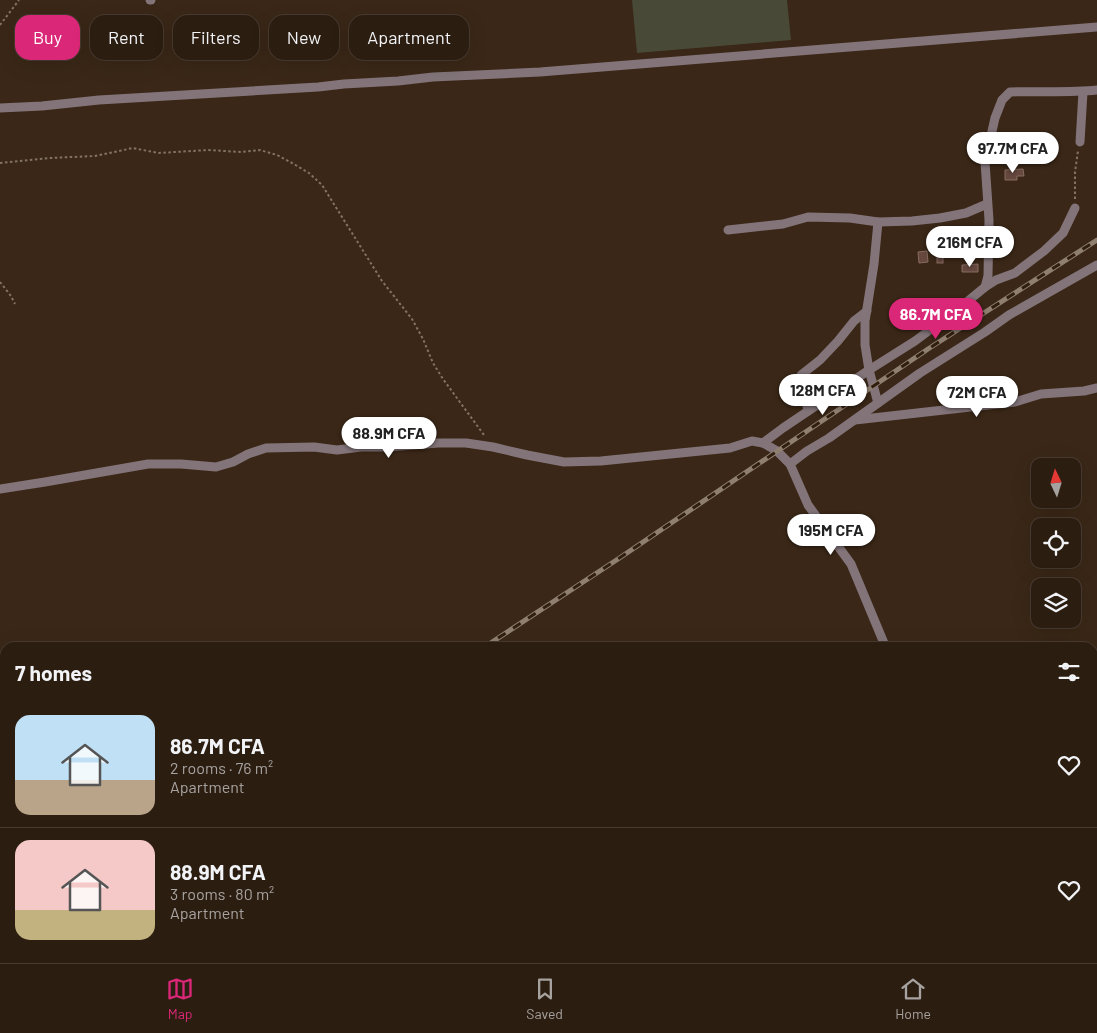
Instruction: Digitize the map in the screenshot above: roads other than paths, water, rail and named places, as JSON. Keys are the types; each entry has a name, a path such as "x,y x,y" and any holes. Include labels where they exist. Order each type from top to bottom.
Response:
{"street":[{"path":"0,108 318,87 433,77 540,72 1097,27"},
{"path":"985,286 988,276 989,220 985,162 995,118 1002,100 1010,92 1084,92 1097,90"},
{"path":"1080,142 1084,92"},
{"path":"728,230 783,224 808,217 850,218 878,222 912,221 966,213 988,204"},
{"path":"764,443 808,411 915,341 962,306 985,286 1015,273 1044,251 1063,233 1075,208"},
{"path":"878,222 874,264 865,321 865,345 869,370 878,403"},
{"path":"790,464 1008,315 1097,265"},
{"path":"808,411 802,375 820,360 854,321 867,312"},
{"path":"852,420 1015,402 1041,394 1084,391 1097,388"},
{"path":"0,489 148,464 216,467 266,448 314,447 337,450 361,447 466,443 564,462 602,461 730,448 752,441 764,443 790,464 808,505 851,564 884,642"}],"railway":[{"path":"492,642 928,349 1097,240"}]}
